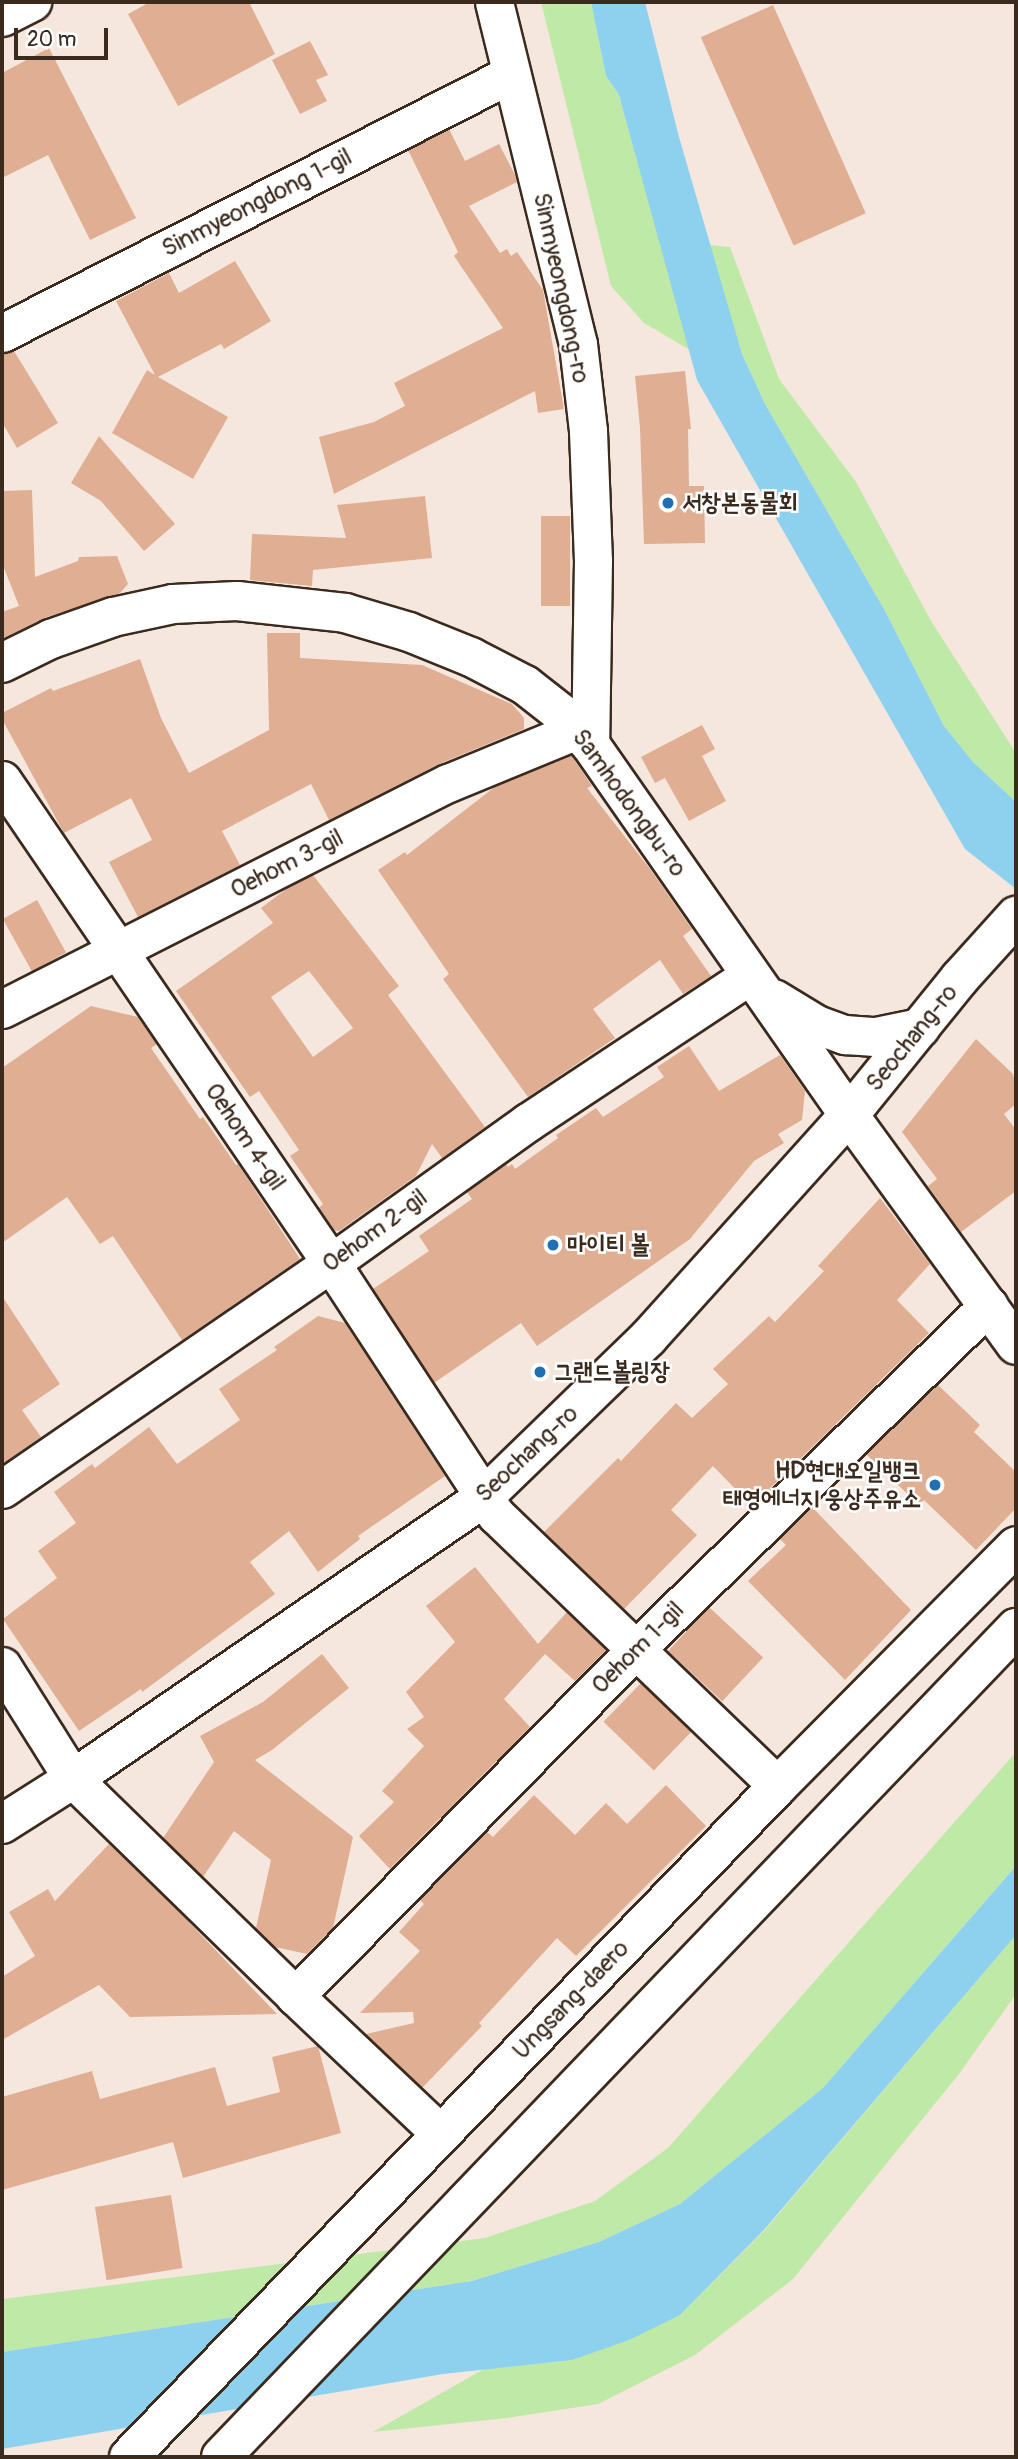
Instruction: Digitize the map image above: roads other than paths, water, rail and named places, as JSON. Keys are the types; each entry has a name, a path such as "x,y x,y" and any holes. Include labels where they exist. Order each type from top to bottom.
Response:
{"street":[{"path":"2,17 32,2"},
{"name":"Sinmyeongdong-ro","path":"494,2 578,344 588,444 593,560 591,663 583,737"},
{"name":"Sinmyeongdong 1-gil","path":"2,333 512,74"},
{"name":"Samhodongbu-ro","path":"2,663 51,639 113,617 173,604 237,601 345,613 409,632 471,657 525,685 583,737 849,1115 1016,1345"},
{"path":"539,696 566,685 591,663"},
{"name":"Oehom 3-gil","path":"2,1009 448,783 583,737"},
{"name":"Oehom 4-gil","path":"2,780 331,1263 496,1515 778,1786"},
{"name":"Seochang-ro","path":"2,1824 73,1779 483,1497 648,1338 849,1115 972,965 1016,916"},
{"path":"755,982 817,1026 845,1035 876,1037 920,1028"},
{"name":"Oehom 2-gil","path":"2,1489 331,1263 528,1122 755,982"},
{"name":"Oehom 1-gil","path":"295,1996 635,1650 988,1305"},
{"name":"Ungsang-daero","path":"133,2453 440,2133 1016,1546"},
{"path":"233,2446 1016,1628"},
{"path":"2,1666 73,1779 440,2133"}],"water":[{"path":"591,2 645,2 679,137 742,354 765,404 884,609 944,726 973,762 1016,802 1016,889 965,849 697,380 619,95 606,76"},
{"path":"1016,1866 1016,1935 763,2231 680,2315 629,2340 572,2360 443,2374 2,2449 2,2352 472,2281 599,2242 680,2204 823,2088"}],"place":[{"name":"서창본동물회","path":"668,503"},
{"name":"마이티 볼","path":"553,1245"},
{"name":"그랜드볼링장","path":"540,1372"},
{"name":"HD현대오일뱅크 태영에너지 웅상주유소","path":"935,1485"}]}
